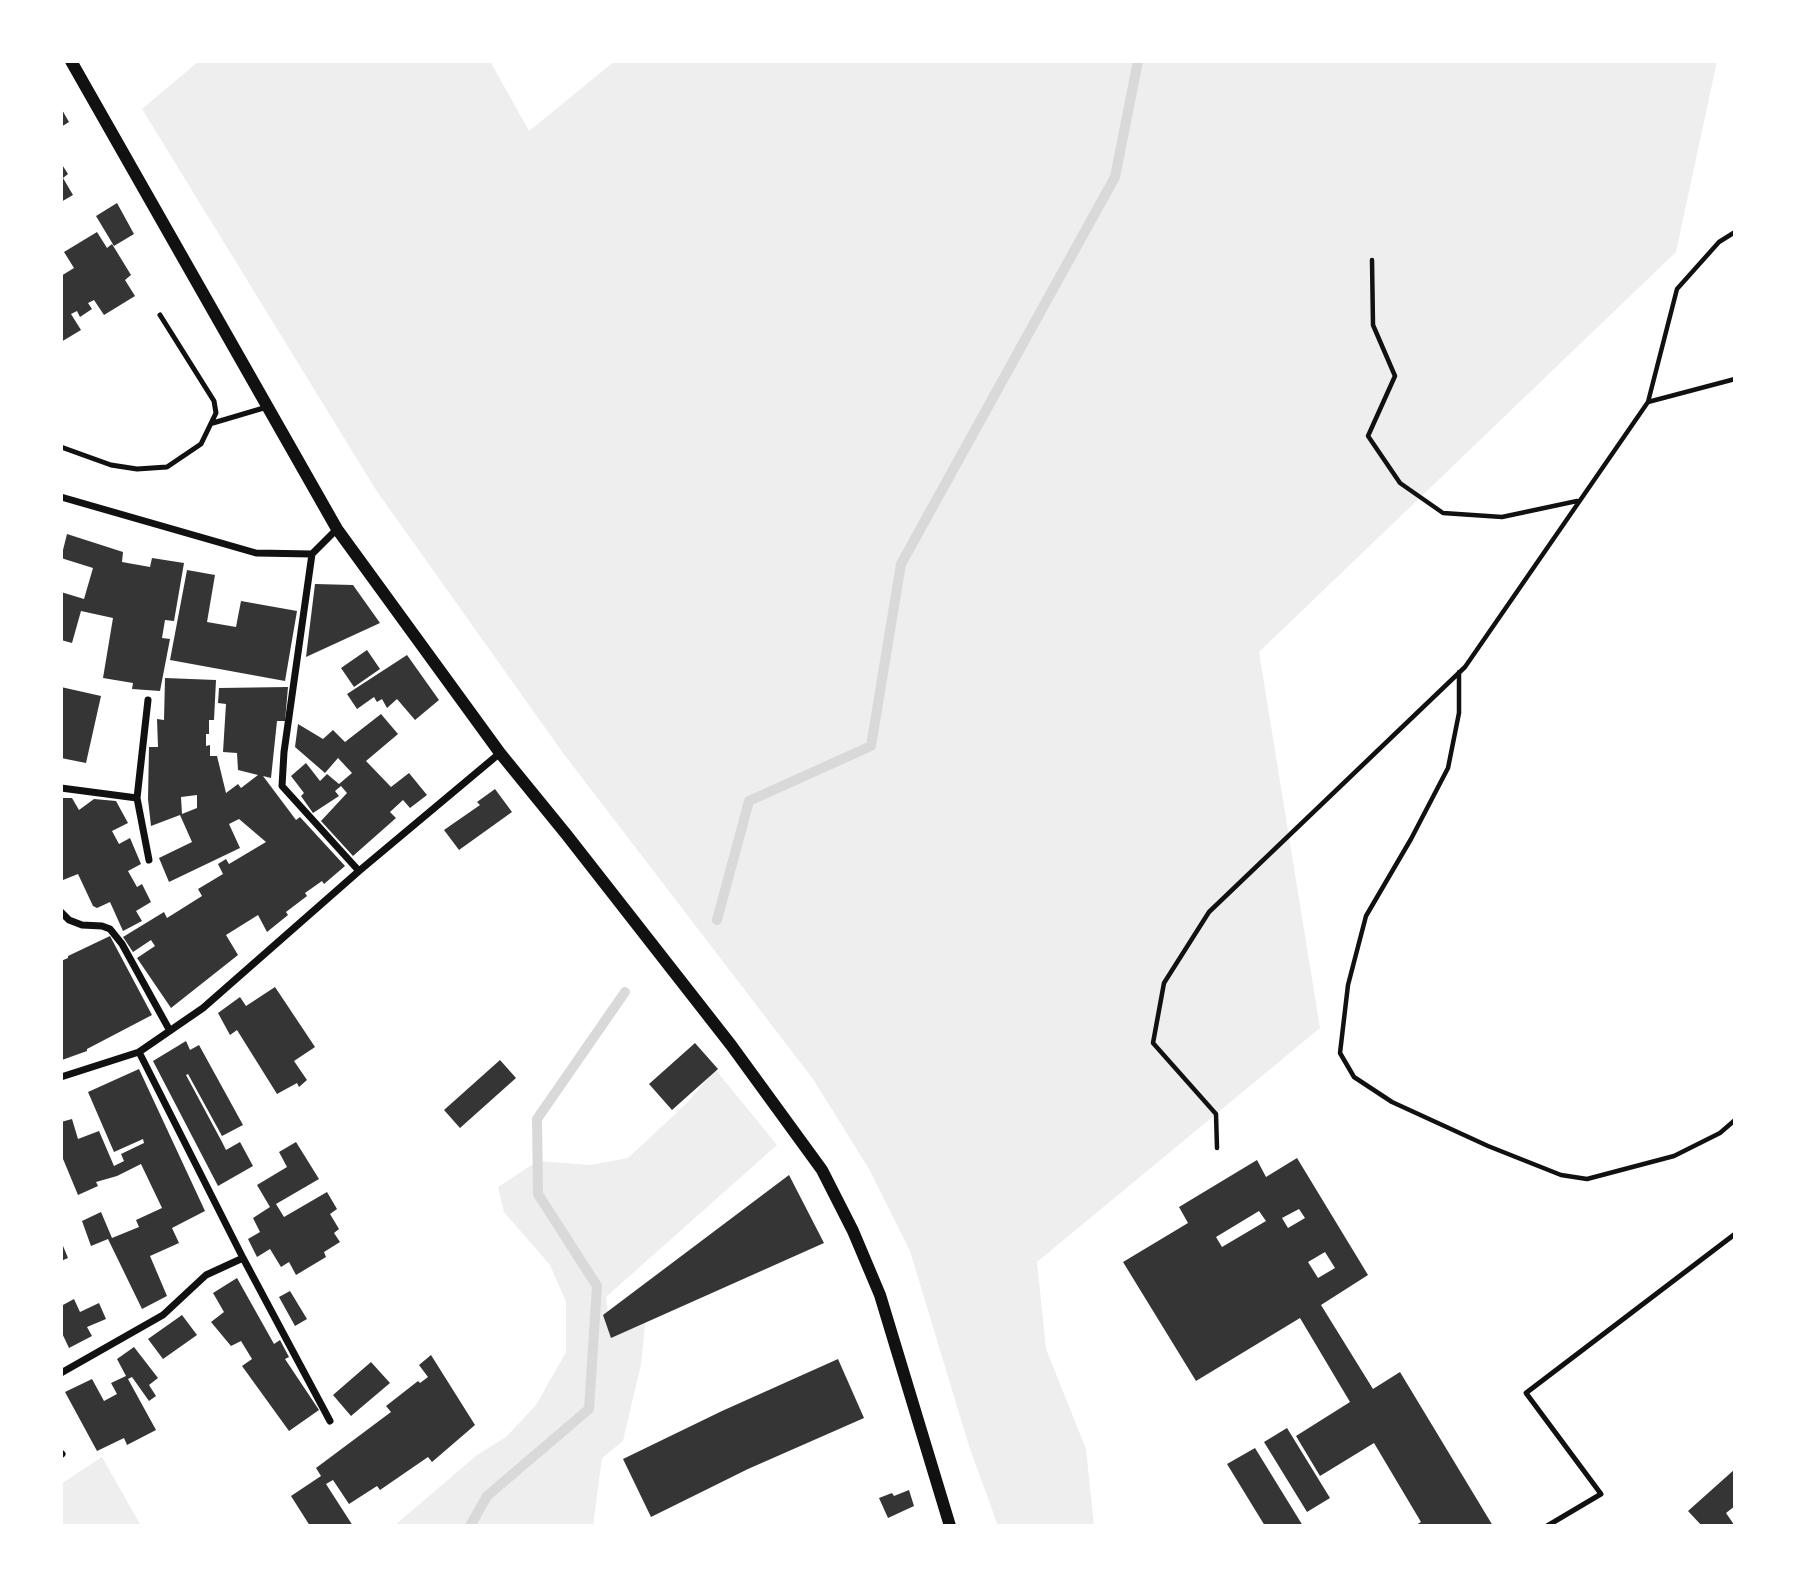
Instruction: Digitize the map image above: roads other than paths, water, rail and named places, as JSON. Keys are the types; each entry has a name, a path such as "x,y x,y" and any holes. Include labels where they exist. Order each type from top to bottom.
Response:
{"street":[{"path":"71,61 337,529 500,754 731,1045 822,1170 853,1231 880,1295 950,1526"},
{"path":"61,497 256,553 312,554"},
{"path":"337,529 312,554 284,752 282,786 359,872"},
{"path":"148,700 137,798 149,860"},
{"path":"61,1077 138,1052 203,1008 500,754"},
{"path":"61,788 137,798"},
{"path":"61,912 69,920 82,925 110,929 122,944 170,1031"},
{"path":"138,1052 330,1421"},
{"path":"61,1373 163,1315 206,1275 243,1258"}],"lane":[{"path":"61,447 111,465 137,469 167,467 201,444 216,413 214,401 160,315"},
{"path":"212,423 267,407"},
{"path":"1547,1526 1601,1494 1526,1393 1735,1234"}],"waterway":[{"path":"717,920 749,801 871,746 901,564 1115,177 1138,61"},
{"path":"470,1526 487,1496 589,1409 597,1286 538,1194 537,1119 625,992"}]}
